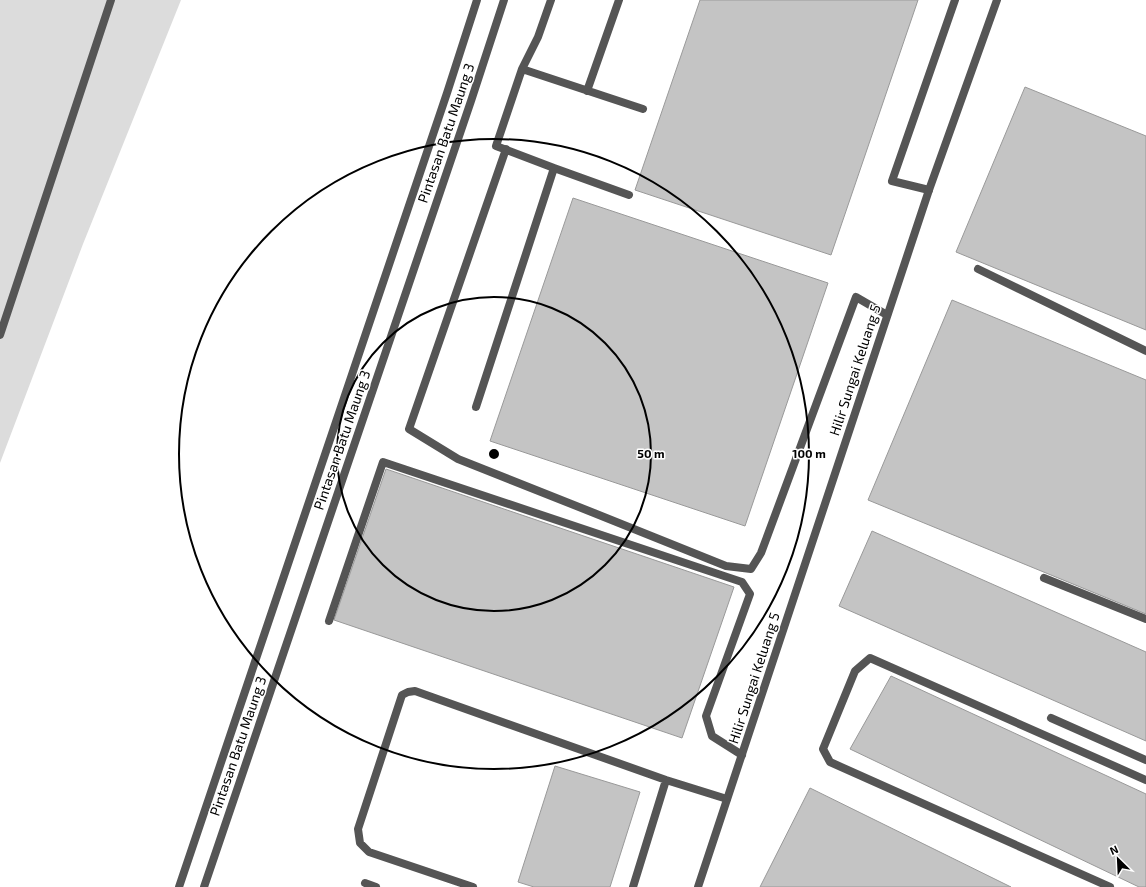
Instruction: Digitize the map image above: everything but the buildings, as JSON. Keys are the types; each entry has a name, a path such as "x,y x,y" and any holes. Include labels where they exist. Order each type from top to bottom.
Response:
{"street":[{"path":"0,335 111,0"},
{"path":"179,887 445,101 477,0"},
{"name":"Pintasan Batu Maung 3","path":"204,887 504,0"},
{"path":"552,0 538,36 522,70 496,146 629,195"},
{"path":"587,91 619,0"},
{"path":"929,190 892,181 955,0"},
{"name":"Hilir Sungai Keluang 5","path":"698,887 929,190 997,0"},
{"path":"522,70 643,109"},
{"path":"506,150 408,429 458,460 726,566 751,569 761,552 856,297 887,315"},
{"path":"476,407 554,168"},
{"path":"978,269 1146,351"},
{"path":"329,622 383,462 742,582 750,594 706,716 712,736 742,755"},
{"path":"1044,578 1146,619"},
{"path":"1110,887 830,762 823,749 854,672 870,658 1146,780"},
{"path":"473,887 369,852 360,843 358,829 402,695 408,692 415,690 666,780 727,799"},
{"path":"1051,718 1146,760"},
{"path":"633,887 666,780"},
{"path":"365,883 376,887"}],"shaded area":[{"path":"0,0 181,0 83,244 0,463"}]}
